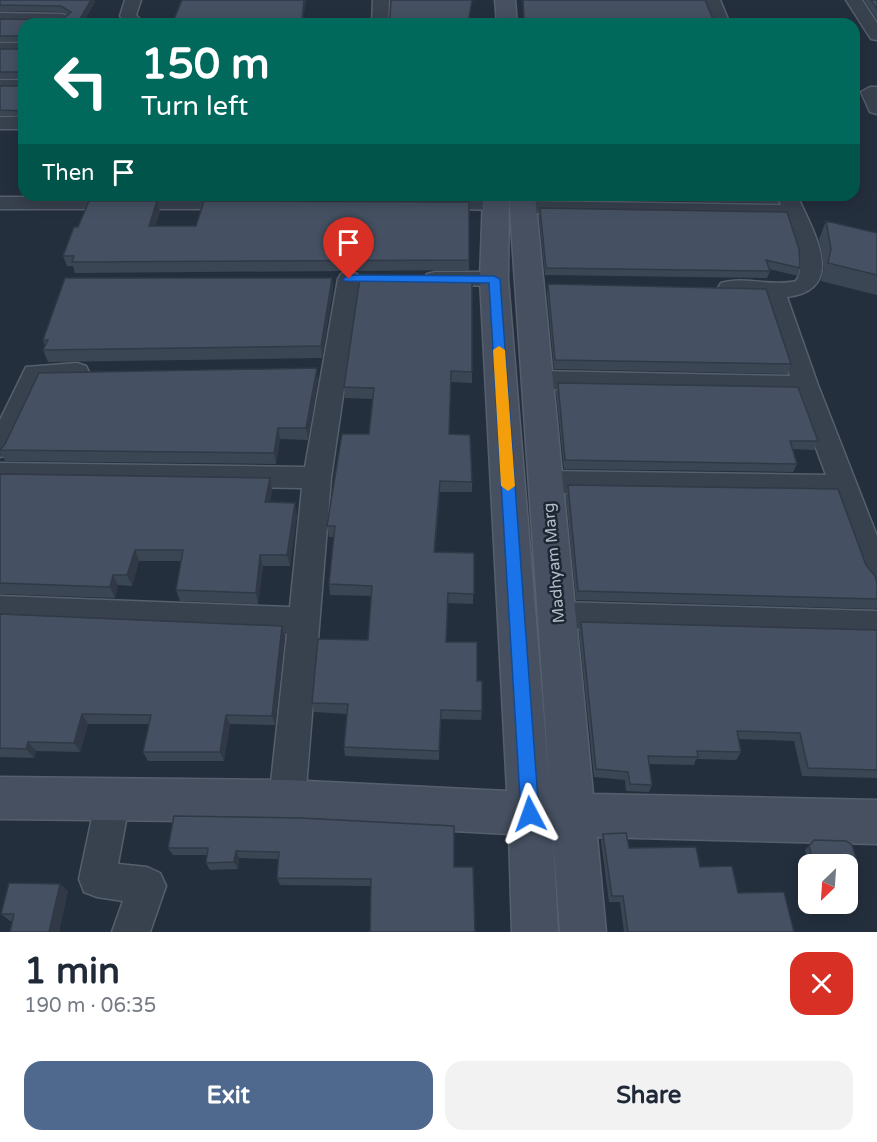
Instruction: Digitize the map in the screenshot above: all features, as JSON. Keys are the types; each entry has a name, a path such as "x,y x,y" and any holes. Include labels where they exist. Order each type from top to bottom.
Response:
{"street":[{"path":"130,18 128,16 133,0"},
{"path":"380,18 381,0"},
{"path":"505,0 506,18"},
{"path":"712,0 720,18"},
{"path":"854,0 872,20 877,35"},
{"path":"0,18 18,18"},
{"path":"0,48 18,48"},
{"path":"0,85 18,85"},
{"path":"877,92 870,92 877,108"},
{"path":"0,123 18,123"},
{"path":"0,203 24,201"},
{"path":"180,201 261,203"},
{"path":"333,203 345,201"},
{"path":"368,201 380,203"},
{"path":"415,204 486,201"},
{"path":"510,201 494,279 530,814 534,932"},
{"name":"Madhyam Marg","path":"510,201 542,284 538,380 575,815 582,932"},
{"path":"603,201 790,203 811,256 813,271 810,281 802,287 773,289 704,288"},
{"path":"286,801 317,478 321,368 349,279"},
{"path":"416,279 494,279"},
{"path":"773,289 805,386 877,574"},
{"path":"0,447 34,373 106,372"},
{"path":"538,380 805,386"},
{"path":"0,473 317,478"},
{"path":"547,482 844,486"},
{"path":"0,609 305,621"},
{"path":"558,615 877,624"},
{"path":"0,798 286,801 530,814 877,822"},
{"path":"113,799 97,879 147,886 130,932"}],"building":[{"path":"0,0 91,0 80,18 64,18 71,12 61,6 0,5"},
{"path":"182,0 304,0 302,18 174,18"},
{"path":"391,0 472,0 469,18 389,18"},
{"path":"523,0 705,0 713,18 524,18"},
{"path":"871,0 877,0 877,9"},
{"path":"0,19 18,19 18,36 0,36"},
{"path":"0,49 18,49 18,72 0,72"},
{"path":"0,86 18,86 18,111 0,110"},
{"path":"89,201 157,201 149,226 196,226 204,201 469,202 469,260 72,262 74,256 63,256 74,227 78,227"},
{"path":"540,208 787,212 799,249 800,268 766,260 770,271 546,268"},
{"path":"826,221 877,233 877,275 828,263 831,249"},
{"path":"472,277 472,372 451,371 449,434 470,435 472,482 440,481 434,552 474,553 474,594 448,593 446,642 477,642 477,681 482,681 482,711 441,710 439,751 344,747 348,704 312,703 318,639 368,640 372,586 329,584 335,526 327,526 342,434 369,434 374,388 344,387 360,278"},
{"path":"65,278 332,278 321,346 43,350 48,340 43,340"},
{"path":"548,284 766,289 791,364 555,360"},
{"path":"317,368 306,428 278,428 274,453 0,450 39,373"},
{"path":"558,383 798,387 818,441 790,441 797,464 565,460"},
{"path":"0,474 270,478 265,502 295,503 287,555 260,555 256,593 176,590 183,550 135,550 127,575 113,575 110,587 0,583"},
{"path":"568,485 838,489 866,565 875,576 877,599 578,591"},
{"path":"0,614 282,626 272,716 226,715 220,752 143,752 151,715 82,714 74,743 28,742 26,749 0,748"},
{"path":"581,622 877,630 877,770 808,768 800,733 737,731 741,752 697,751 698,757 648,756 652,785 630,784 628,772 596,769"},
{"path":"174,816 300,818 454,826 454,867 473,867 475,932 370,932 371,879 277,878 279,852 236,851 234,862 206,863 208,848 168,848"},
{"path":"626,833 629,848 696,847 700,867 732,866 738,893 784,892 794,932 628,932 623,896 612,896 603,834"},
{"path":"814,840 846,841 852,845 855,854 811,854 809,846"},
{"path":"9,883 60,884 49,932 10,932 14,914 1,914"}],"slow traffic":[{"path":"499,350 508,486"}],"route":[{"path":"349,279 494,279 530,814"}]}
